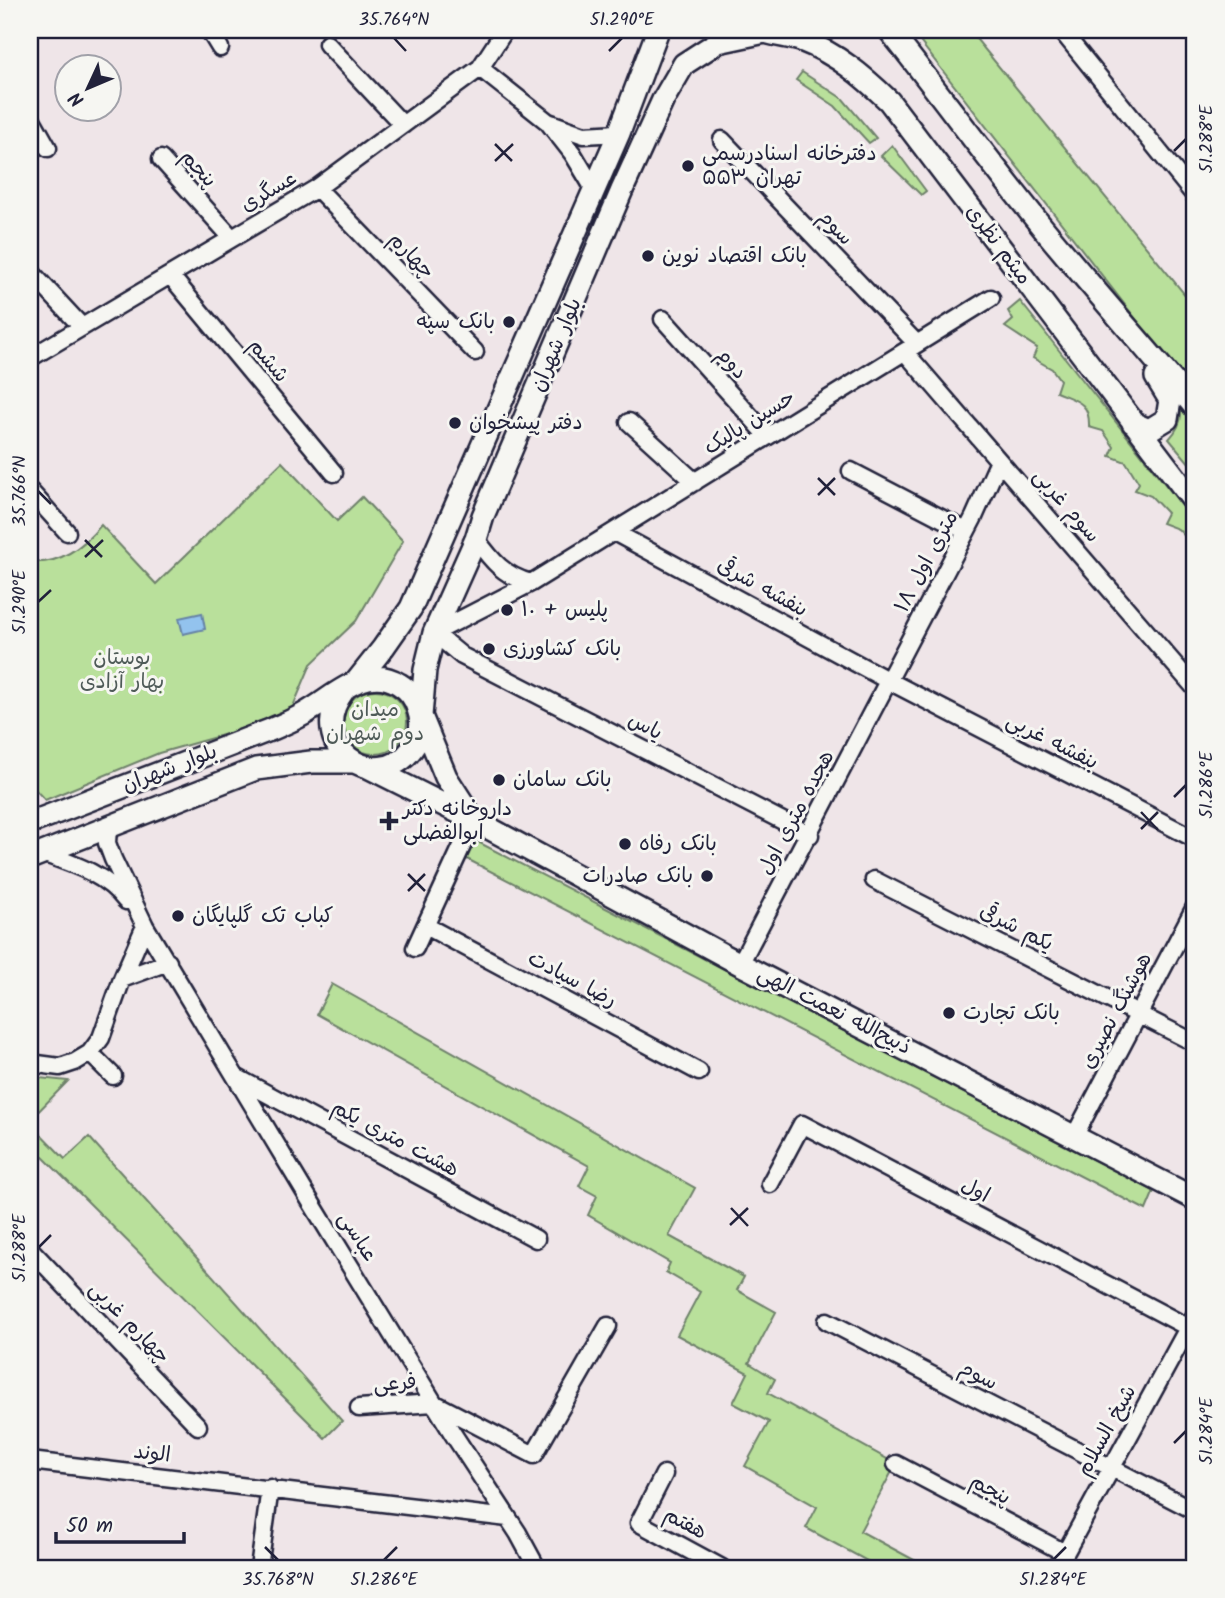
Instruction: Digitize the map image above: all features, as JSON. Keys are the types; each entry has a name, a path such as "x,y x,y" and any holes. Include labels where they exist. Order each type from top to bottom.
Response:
{"street":[{"path":"209,30 220,48"},
{"name":"عسگری","path":"30,358 317,188 480,68 505,30"},
{"name":"بلوار شهران","path":"30,823 270,730 306,713 350,685 383,648 411,608 619,133 658,30"},
{"path":"889,30 1041,225 1195,407"},
{"path":"1061,30 1195,196"},
{"name":"بلوار شهران","path":"421,716 425,670 434,633 622,190 663,100 684,64 718,42 762,31"},
{"name":"میثم نظری","path":"762,31 803,41 830,55 856,70 889,101 1195,503"},
{"path":"327,44 403,125"},
{"path":"480,68 548,122 573,154 594,189"},
{"path":"30,116 48,148"},
{"path":"548,122 584,135 619,133"},
{"name":"سوم","path":"722,141 911,348"},
{"name":"پنجم","path":"161,159 232,238"},
{"name":"چهارم","path":"317,188 475,352"},
{"path":"30,271 82,327"},
{"name":"ششم","path":"170,275 334,473"},
{"name":"حسین پالیک","path":"434,633 531,583 991,298"},
{"name":"دوم","path":"663,319 768,436"},
{"path":"1124,326 1170,400 1167,419 1159,426 1149,430 1133,423"},
{"name":"سوم غربی","path":"911,348 999,461 1195,688"},
{"path":"629,422 695,482"},
{"name":"۱۸ متری اول","path":"889,681 999,461"},
{"path":"851,471 966,531"},
{"path":"30,491 67,532"},
{"name":"بنفشه شرقی","path":"614,532 889,681"},
{"path":"475,539 496,566 515,579 531,583"},
{"name":"یاس","path":"434,633 462,656 810,835"},
{"path":"415,948 474,820 446,777 416,702 397,682 369,677 350,685 336,701 331,714 335,742 343,754 362,764 382,767 396,763 407,755 416,743 421,716"},
{"name":"هجده متری اول","path":"740,964 889,681"},
{"name":"بنفشه غربی","path":"889,681 1195,839"},
{"name":"بلوار شهران","path":"36,855 256,769 311,762 362,764"},
{"name":"ذبیح‌الله نعمت الهی","path":"362,764 474,820 740,964 1195,1199"},
{"path":"30,1063 60,1067 90,1053 101,1038 145,926 107,844 108,827"},
{"path":"36,855 80,866 116,888 145,926"},
{"name":"یکم شرقی","path":"874,880 1195,1043"},
{"name":"هوشنگ نصیری","path":"1075,1135 1195,907"},
{"name":"عباسی","path":"145,926 537,1568"},
{"name":"رضا سیادت","path":"426,926 699,1072"},
{"path":"122,979 168,962"},
{"path":"90,1053 113,1076"},
{"name":"هشت متری یکم","path":"235,1077 536,1238"},
{"name":"اول","path":"770,1184 802,1124 1193,1325"},
{"name":"چهارم غربی","path":"30,1249 198,1426"},
{"name":"سوم","path":"827,1321 1110,1468"},
{"name":"شیخ السلام","path":"1057,1568 1110,1468 1193,1325"},
{"path":"435,1403 534,1455 608,1326"},
{"name":"فرعی","path":"359,1408 435,1403"},
{"name":"الوند","path":"30,1461 508,1518"},
{"name":"پنجم","path":"896,1464 1065,1553"},
{"path":"1110,1468 1195,1511"},
{"name":"هفتم","path":"664,1474 639,1524 723,1568"},
{"path":"259,1568 270,1488"}],"green space":[{"path":"911,30 969,30 1195,307 1195,395"},
{"path":"802,72 843,99 876,138 869,143 835,106 796,80"},
{"path":"892,145 926,191 921,195 881,156"},
{"path":"1020,301 1195,522 1195,547 1178,529 1162,523 1167,513 1151,496 1135,490 1139,483 1126,462 1110,456 1114,447 1103,431 1089,427 1085,407 1056,392 1060,380 1052,369 1033,358 1037,348 1005,327 1013,320 1008,311"},
{"path":"1158,373 1195,422 1195,470 1169,439 1180,421 1181,413 1176,398"},
{"name":"بوستان بهار آزادی","path":"282,462 337,521 362,497 403,541 356,621 311,664 292,709 230,733 159,753 45,800 30,784 30,562 51,561 70,553 101,525 156,584"},
{"name":"میدان دوم شهران","path":"375,690 387,692 398,699 405,710 405,734 398,745 387,752 375,754 363,752 352,745 345,734 343,722 345,710 352,699 363,692"},
{"path":"476,841 1154,1191 1146,1210 465,858"},
{"path":"332,984 695,1188 669,1236 744,1277 737,1290 776,1312 749,1363 775,1379 768,1393 896,1464 860,1531 929,1568 880,1568 806,1528 817,1507 745,1466 769,1422 733,1403 748,1373 677,1335 700,1292 666,1272 670,1263 588,1215 597,1196 579,1186 589,1166 317,1014"},
{"path":"30,1077 68,1081 30,1120"},
{"path":"30,1123 65,1159 89,1137 342,1421 325,1438 30,1144"}],"water":[{"path":"202,613 205,629 183,634 179,618"}],"place":[{"name":"دفترخانه اسنادرسمی ۵۵۳ تهران","path":"688,166"},
{"name":"بانک اقتصاد نوین","path":"648,256"},
{"name":"بانک سپه","path":"509,322"},
{"name":"دفتر پیشخوان","path":"455,423"},
{"name":"پلیس + ۱۰","path":"507,610"},
{"name":"بانک کشاورزی","path":"489,649"},
{"name":"بانک سامان","path":"499,780"},
{"name":"داروخانه دکتر ابوالفضلی","path":"389,821"},
{"name":"بانک رفاه","path":"625,844"},
{"name":"بانک صادرات","path":"707,876"},
{"name":"کباب تک گلپایگان","path":"178,916"},
{"name":"بانک تجارت","path":"949,1013"}]}
